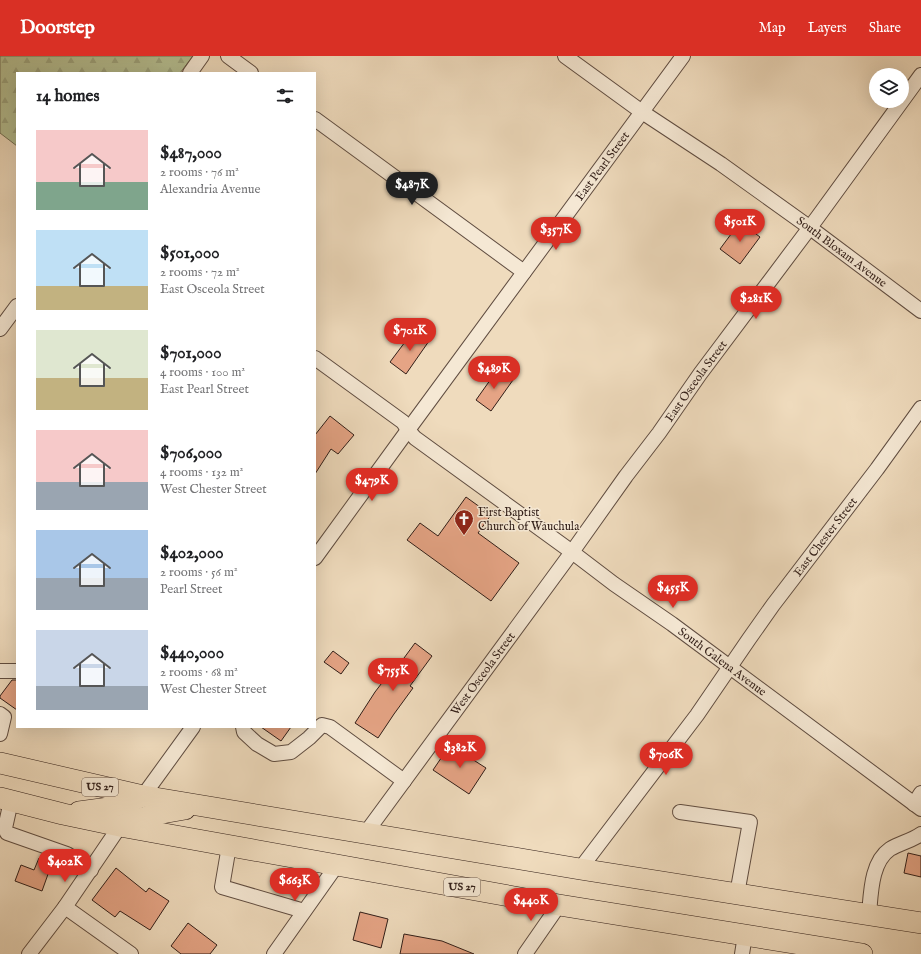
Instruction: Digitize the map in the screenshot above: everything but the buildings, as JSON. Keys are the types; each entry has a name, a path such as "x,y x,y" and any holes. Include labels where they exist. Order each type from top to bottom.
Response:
{"highway":[{"name":"US 27","path":"0,763 143,796 580,869 921,922"},
{"path":"63,814 109,808 143,796"},
{"name":"US 27","path":"6,800 120,826 559,905 744,945 862,954"},
{"path":"120,826 153,814 202,806"}],"street":[{"path":"191,72 202,56"},
{"path":"228,56 251,72"},
{"name":"South Bloxam Avenue","path":"565,56 642,112 721,164 809,227 921,312"},
{"name":"East Pearl Street","path":"316,557 683,56"},
{"name":"East Osceola Street","path":"572,552 700,374 921,75"},
{"path":"316,120 524,272"},
{"path":"0,329 16,307"},
{"name":"South Galena Avenue","path":"316,359 403,422 414,438 614,584 919,802"},
{"name":"East Chester Street","path":"580,869 697,715 773,605 877,469 921,408"},
{"name":"West Osceola Street","path":"365,834 572,552"},
{"path":"0,671 16,671"},
{"path":"0,714 4,717 0,734"},
{"path":"243,728 244,732 257,744 274,754 291,752 309,738 322,725 330,727 404,781"},
{"path":"143,796 192,728"},
{"path":"6,800 7,833 67,854 91,870"},
{"path":"680,812 750,822 737,894"},
{"path":"29,954 65,907 120,826"},
{"path":"868,914 876,869 881,859 891,849 921,834"},
{"path":"229,846 222,887 304,911"},
{"path":"274,954 337,865"},
{"path":"526,954 559,905"},
{"path":"65,907 131,954"}],"green space":[{"path":"0,56 193,56 181,72 16,72 16,145 0,133"}],"place":[{"name":"First Baptist Church of Wauchula","path":"464,536"}]}
